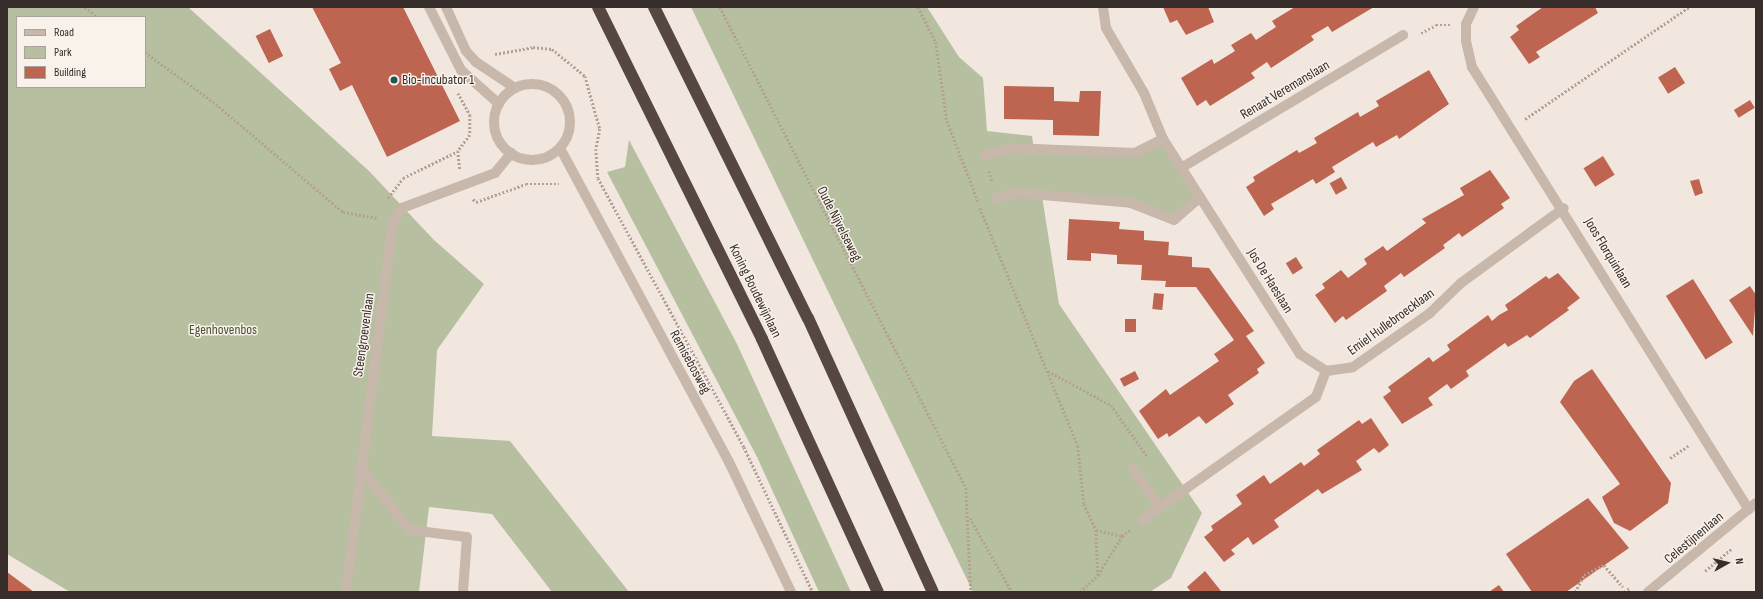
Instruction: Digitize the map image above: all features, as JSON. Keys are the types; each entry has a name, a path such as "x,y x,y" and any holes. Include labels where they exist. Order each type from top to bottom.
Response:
{"highway":[{"name":"Koning Boudewijnlaan","path":"598,7 762,339 878,592"},
{"path":"654,7 808,318 934,592"}],"street":[{"path":"429,7 461,70 498,104"},
{"path":"446,7 466,51 476,62 515,88"},
{"name":"Jos De Haeslaan","path":"1103,7 1106,28 1144,93 1163,139 1300,354 1326,371"},
{"name":"Joos Florquinlaan","path":"1474,7 1466,24 1466,42 1472,67 1564,208 1752,507"},
{"name":"Renaat Veremanslaan","path":"1181,168 1403,34"},
{"path":"542,85 563,99 571,122 560,148 547,157 532,160 521,160 511,153 496,135 495,115 498,104 515,88 542,85"},
{"path":"984,155 1011,148 1135,153 1163,139"},
{"name":"Remisebosweg","path":"560,148 580,190 729,462 791,592"},
{"path":"393,222 402,208 495,173 511,153"},
{"path":"996,198 1020,193 1131,203 1174,220 1200,197"},
{"name":"Emiel Hullebroecklaan","path":"1326,371 1353,367 1430,313 1461,283 1564,208"},
{"name":"Steengroevenlaan","path":"346,592 360,467 393,222"},
{"path":"1143,520 1316,397 1326,371"},
{"path":"360,467 410,530 467,537 463,592"},
{"path":"1133,469 1160,507"},
{"name":"Celestijnenlaan","path":"1648,592 1752,507"}],"path":[{"path":"85,7 97,16"},
{"name":"Oude Nijvelseweg","path":"720,7 944,448 966,488 970,517"},
{"path":"918,7 936,42 947,121 1078,446 1084,504 1096,530 1098,575"},
{"path":"1512,129 1688,7"},
{"path":"1403,34 1411,38 1436,25 1466,24"},
{"path":"492,55 533,47 552,50 585,76 600,129 596,149 598,178 744,447 813,592"},
{"path":"146,53 216,104 343,212 393,222 387,195 403,178 458,151 470,135 470,116 454,84"},
{"path":"458,151 460,186 476,202 526,184 564,184 580,190"},
{"path":"1048,371 1111,405 1148,458"},
{"path":"1670,458 1690,445"},
{"path":"970,517 971,592"},
{"path":"970,517 1012,592"},
{"path":"1080,592 1098,575 1122,536 1143,520"},
{"path":"1096,530 1122,536"},
{"path":"1575,592 1584,575 1604,565 1623,587"}],"green space":[{"name":"Egenhovenbos","path":"7,7 188,7 369,171 434,240 484,284 437,350 432,436 510,441 629,592 552,592 492,514 429,507 419,592 70,592 7,554"},
{"path":"691,7 927,7 959,57 983,78 987,131 1032,136 1034,149 1135,153 1163,139 1200,197 1174,220 1131,203 1042,196 1059,304 1202,513 1171,578 1150,592 973,592"},
{"path":"629,140 737,344 851,592 819,592 757,457 607,172 625,167"}],"building":[{"name":"Bio-incubator 1","path":"312,7 403,7 460,121 387,157 352,85 340,91 329,69 341,63"},
{"path":"1163,7 1208,7 1214,22 1186,35 1177,20 1170,23"},
{"path":"1295,7 1374,7 1332,32 1328,26 1311,36 1314,40 1271,68 1267,62 1251,73 1255,78 1210,106 1206,100 1197,106 1181,78 1212,59 1214,64 1235,51 1231,45 1251,33 1256,40 1276,27 1272,21"},
{"path":"1543,7 1595,7 1598,13 1536,52 1540,57 1529,64 1510,37 1519,30 1516,26"},
{"path":"270,29 283,56 269,63 256,36"},
{"path":"1675,67 1685,83 1668,94 1658,78"},
{"path":"1429,70 1449,104 1399,139 1397,135 1376,147 1373,142 1332,167 1335,172 1316,184 1313,179 1271,204 1274,209 1264,216 1246,187 1255,181 1253,177 1297,150 1299,153 1317,143 1314,138 1358,112 1360,117 1379,106 1376,101"},
{"path":"1004,86 1054,87 1054,101 1079,102 1080,91 1101,91 1099,136 1053,135 1053,120 1004,119"},
{"path":"1750,100 1755,108 1739,118 1734,110"},
{"path":"1603,156 1615,175 1595,187 1583,168"},
{"path":"1490,170 1510,198 1501,204 1504,208 1462,237 1459,233 1443,245 1445,248 1404,277 1401,273 1384,286 1387,291 1346,320 1343,316 1335,323 1315,295 1325,288 1322,284 1341,270 1348,278 1367,264 1364,259 1383,246 1387,251 1426,223 1422,219 1464,195 1460,188"},
{"path":"1341,177 1347,188 1336,195 1330,183"},
{"path":"1699,179 1703,193 1695,196 1690,181"},
{"path":"1069,219 1120,222 1119,229 1144,231 1144,240 1169,242 1168,255 1192,257 1192,267 1209,268 1254,331 1246,336 1265,363 1257,369 1259,373 1228,395 1234,404 1206,424 1199,416 1169,437 1167,433 1158,439 1139,411 1166,389 1170,395 1219,361 1214,354 1234,340 1196,287 1165,287 1166,281 1141,280 1142,265 1117,264 1117,255 1091,253 1091,261 1067,260"},
{"path":"1296,257 1303,268 1293,274 1286,263"},
{"path":"1558,273 1580,298 1567,308 1569,310 1530,338 1527,335 1508,347 1505,343 1466,371 1469,376 1451,389 1447,384 1428,398 1433,405 1402,424 1383,397 1391,391 1388,387 1429,357 1433,362 1450,350 1447,345 1488,315 1492,321 1508,310 1505,305 1546,276 1549,279"},
{"path":"1693,279 1733,343 1706,360 1666,296"},
{"path":"1750,286 1756,295 1753,336 1729,300"},
{"path":"1154,293 1164,294 1162,310 1152,309"},
{"path":"1125,319 1136,319 1136,332 1125,332"},
{"path":"1592,369 1671,483 1668,503 1630,531 1614,523 1602,497 1620,484 1560,402 1574,381"},
{"path":"1135,371 1139,379 1124,387 1120,379"},
{"path":"1371,418 1389,445 1379,453 1374,448 1356,461 1362,470 1322,494 1318,489 1274,520 1279,527 1253,545 1248,537 1231,550 1235,554 1224,562 1204,537 1213,530 1211,526 1242,504 1236,495 1264,475 1270,484 1301,462 1304,466 1320,454 1317,450 1359,420 1362,424"},
{"path":"1588,498 1629,548 1566,592 1532,592 1506,554"},
{"path":"1205,571 1221,591 1220,592 1191,592 1187,587"},
{"path":"7,572 34,592 7,592"},
{"path":"1499,585 1504,592 1489,592"}],"place":[{"name":"Bio-incubator 1","path":"394,80"}]}
